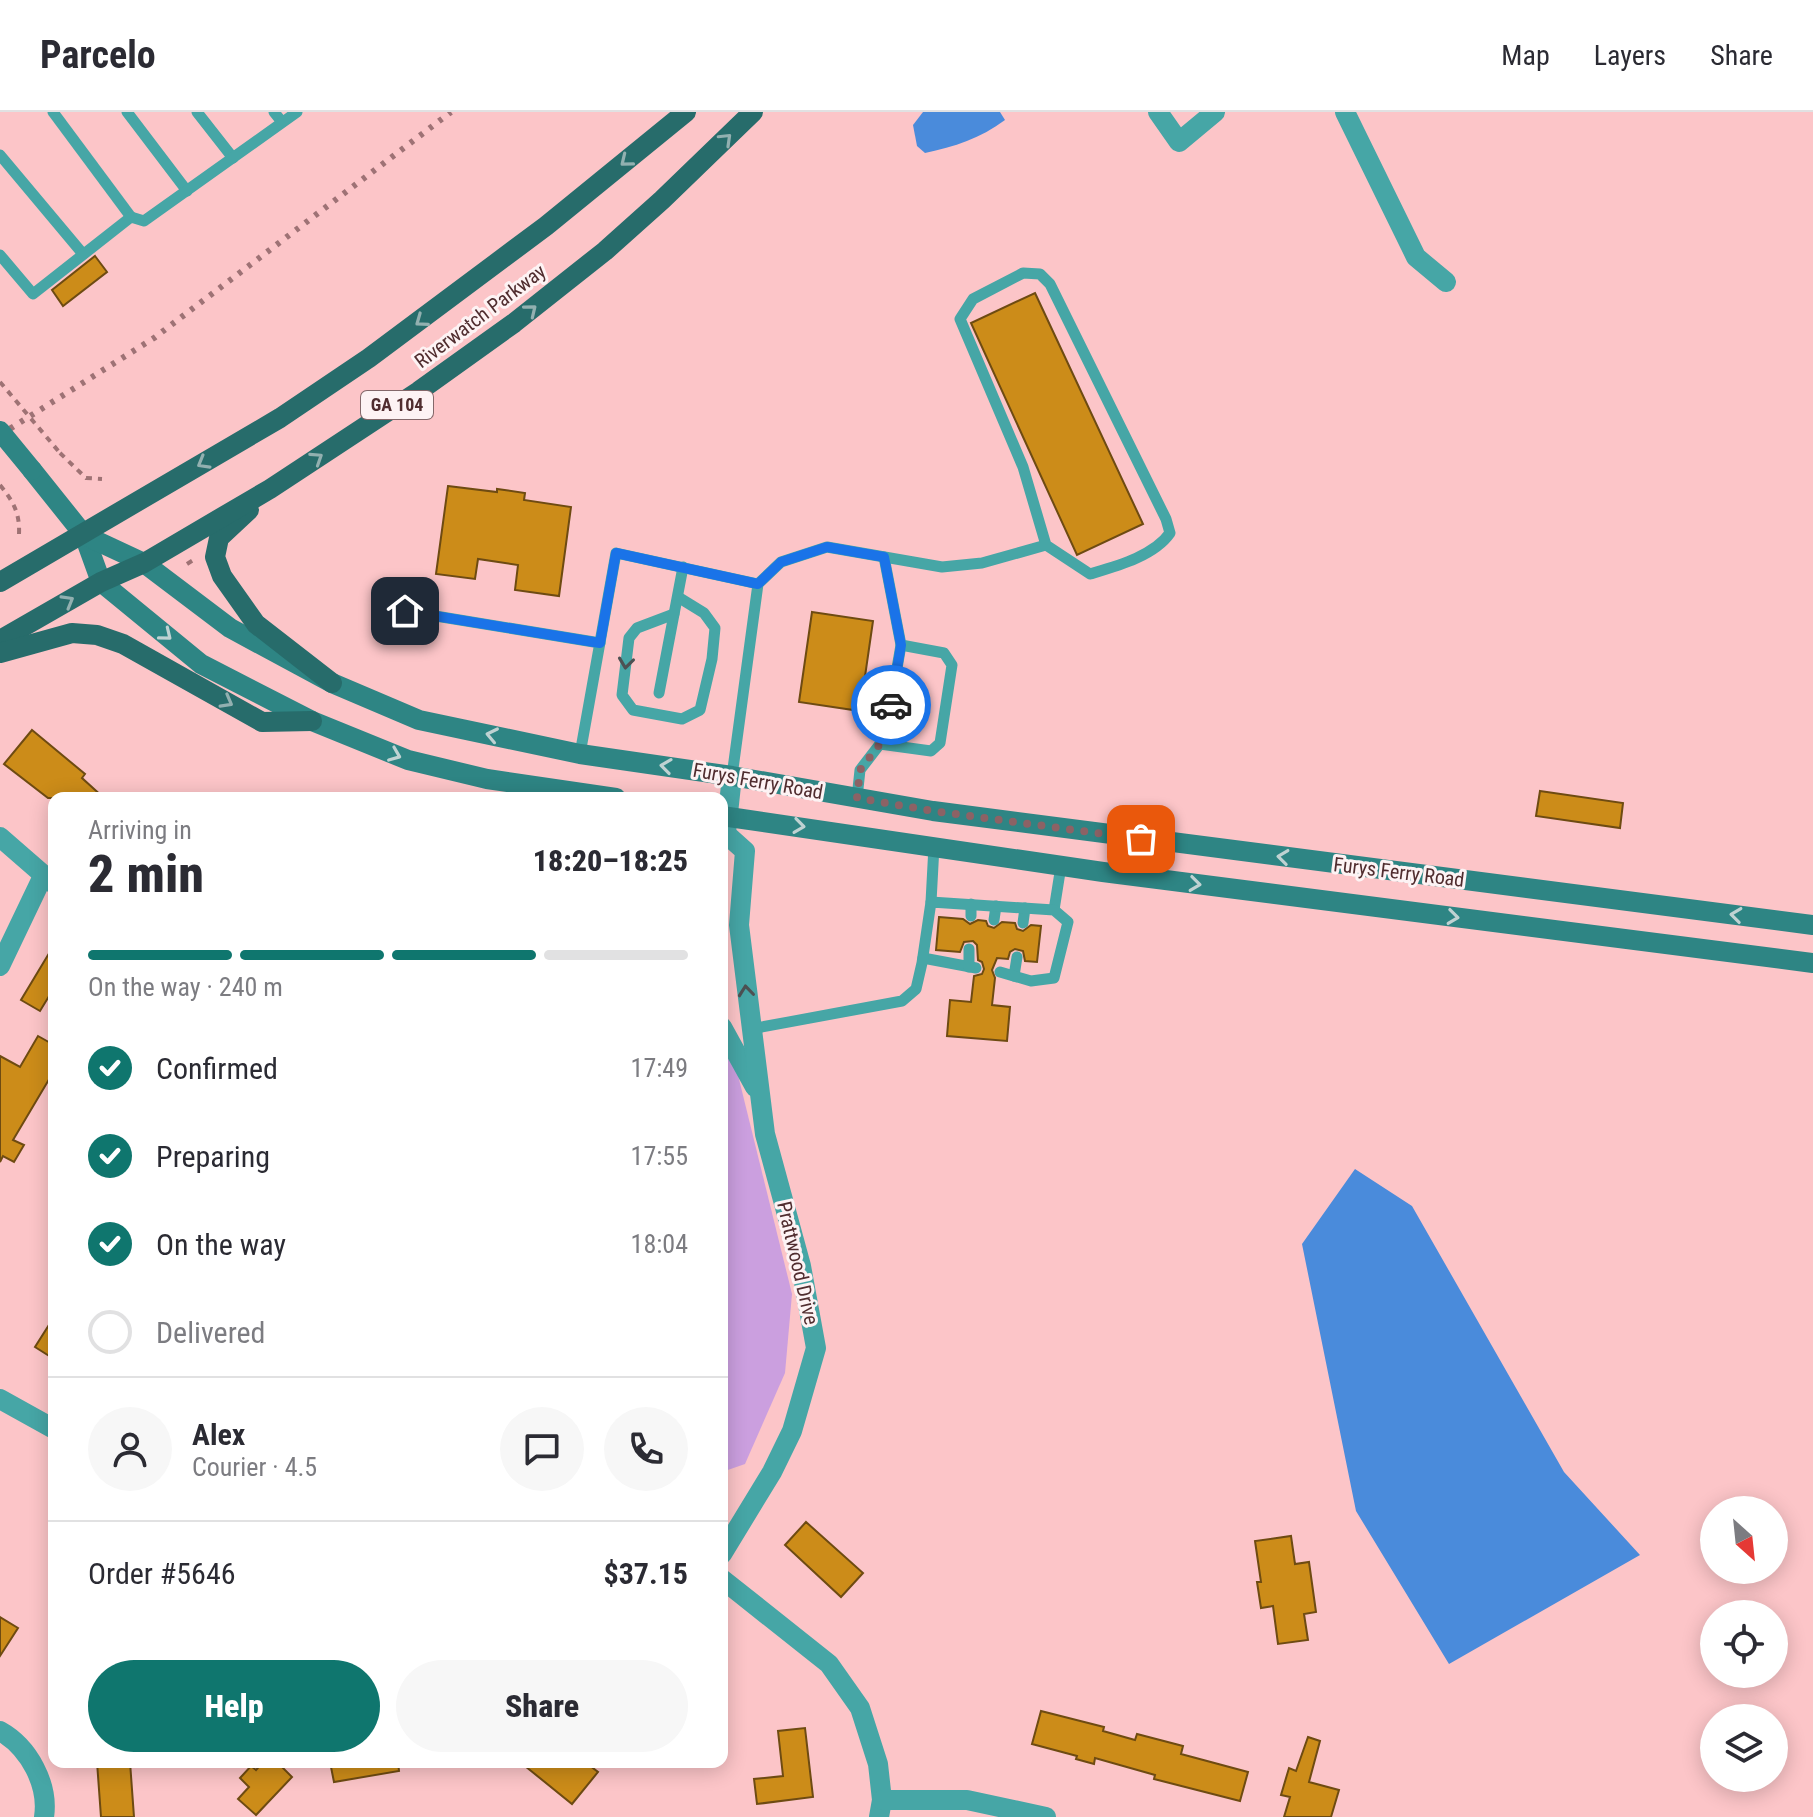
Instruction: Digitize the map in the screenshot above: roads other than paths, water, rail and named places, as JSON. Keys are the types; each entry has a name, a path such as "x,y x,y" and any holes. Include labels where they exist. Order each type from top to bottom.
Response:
{"main road":[{"name":"Riverwatch Parkway","path":"0,582 280,418 369,358 534,235 686,112"},
{"name":"Riverwatch Parkway","path":"0,640 101,582 144,563 270,489 419,391 525,314 640,220 753,112"},
{"name":"Furys Ferry Road","path":"0,431 84,535 101,582"},
{"path":"270,489 219,538 215,557 222,576 256,624 332,683"},
{"name":"Furys Ferry Road","path":"84,535 144,563 230,628 332,683 419,720 580,754 1066,829 1813,925"},
{"path":"101,582 201,664 312,721 408,760 487,779 575,792"},
{"path":"0,653 72,633 97,635 123,644 262,722 312,721"},
{"name":"Furys Ferry Road","path":"728,827 934,846 1061,866 1813,963"}],"street":[{"path":"1158,112 1179,142 1215,112"},
{"path":"1345,112 1416,257 1446,282"},
{"path":"728,802 732,776"},
{"name":"Prattwood Drive","path":"728,832 745,851 739,925 765,1134 801,1266 816,1348 792,1431 772,1472 728,1544"},
{"path":"0,837 48,880 0,966"},
{"name":"Prattwood Drive","path":"728,1038 760,1096"},
{"path":"0,1399 48,1426"},
{"path":"728,1584 829,1664 860,1708 878,1764 880,1808 967,1800 1046,1817"},
{"path":"0,1731 11,1737 35,1766 46,1801 44,1817"}],"lane":[{"path":"53,112 131,217 144,221 297,112"},
{"path":"127,112 187,191"},
{"path":"197,112 233,158"},
{"path":"274,112 282,122"},
{"path":"0,155 83,254"},
{"path":"0,255 33,294 131,217"},
{"path":"732,776 758,584 781,562 827,547 942,567 982,563 1046,545 1090,574 1127,562 1163,543 1170,533 1166,519 1050,284 1040,274 1023,273 973,299 960,319 1023,467 1046,545"},
{"path":"580,754 616,553 758,584"},
{"path":"857,798 860,770 880,744 888,720 901,645 884,557"},
{"path":"659,693 683,567"},
{"path":"674,614 637,628 629,638 622,695 633,710 682,719 700,710 712,659 715,628 704,613 678,597"},
{"path":"405,611 600,643"},
{"path":"880,744 931,751 940,743 952,665 944,653 901,645"},
{"path":"751,1029 902,1001 916,989 931,902 934,846"},
{"path":"1054,910 1061,866"},
{"path":"931,902 971,910 996,906 1054,910 1068,922 1054,978 1031,981 1000,972"},
{"path":"994,920 996,906"},
{"path":"1023,923 1025,908"},
{"path":"923,958 972,967 969,949"},
{"path":"1014,976 1017,957"}],"water":[{"path":"923,112 1000,112 1005,120 967,141 925,153 917,146 913,125"},
{"path":"1355,1169 1412,1206 1564,1472 1640,1555 1449,1664 1356,1511 1302,1244"}],"railway":[{"path":"0,435 154,338 451,112"}]}
